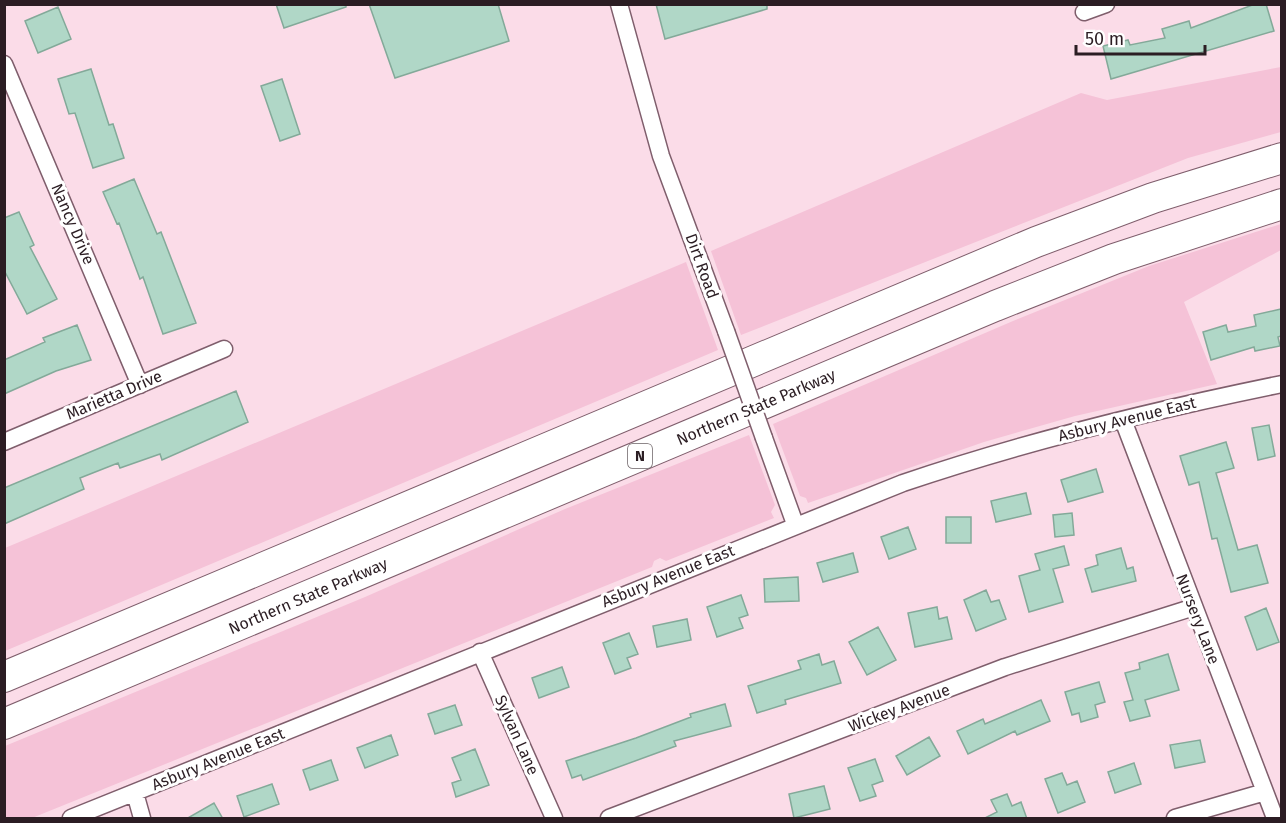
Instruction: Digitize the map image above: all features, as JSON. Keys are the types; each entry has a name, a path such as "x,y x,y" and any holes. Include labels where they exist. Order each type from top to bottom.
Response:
{"highway":[{"path":"4,677 1036,242 1153,198 1281,158"},
{"name":"Northern State Parkway","path":"4,724 1025,294 1172,238 1281,204"}],"street":[{"name":"Dirt Road","path":"619,4 661,156 795,524"},
{"path":"1084,12 1106,4"},
{"name":"Nancy Drive","path":"4,64 140,385"},
{"name":"Marietta Drive","path":"4,442 224,349"},
{"name":"Asbury Avenue East","path":"71,819 795,524 973,460 1123,420 1281,384"},
{"name":"Nursery Lane","path":"1123,420 1275,819"},
{"name":"Wickey Avenue","path":"609,819 1005,667 1194,607"},
{"name":"Sylvan Lane","path":"480,652 554,819"},
{"path":"1175,819 1265,792"},
{"path":"135,793 142,819"}],"shaded area":[{"path":"1281,67 1281,132 1188,158 741,335 711,251 1081,93 1107,100"},
{"path":"1281,224 1281,250 1184,302 1217,384 1075,416 984,442 808,503 806,498 800,496 773,424 1013,321 1149,266"},
{"path":"686,262 718,350 5,651 5,548"},
{"path":"749,435 775,505 771,512 774,518 666,561 660,558 654,561 652,567 32,818 5,818 5,746 365,597 565,509"}],"building":[{"path":"276,4 346,4 346,7 284,28"},
{"path":"369,4 498,4 509,41 395,78"},
{"path":"656,4 767,4 767,9 665,39"},
{"path":"1255,4 1266,4 1274,31 1111,79 1103,46 1128,40 1130,45 1165,38 1162,29 1189,21 1191,28"},
{"path":"58,7 71,39 38,53 25,21"},
{"path":"91,69 109,125 113,124 124,158 93,168 75,113 69,114 58,79"},
{"path":"282,79 300,134 280,141 261,86"},
{"path":"134,179 157,234 161,232 196,323 163,334 143,277 140,279 119,223 117,224 103,192"},
{"path":"19,212 34,245 30,247 57,299 27,314 4,270 4,218"},
{"path":"1281,309 1281,336 1278,337 1280,346 1255,351 1254,347 1211,360 1203,332 1226,325 1228,332 1256,326 1254,315"},
{"path":"77,325 91,360 56,371 4,394 4,360 45,342 43,338"},
{"path":"236,391 248,422 162,460 160,454 120,468 118,463 80,478 84,489 4,524 4,488"},
{"path":"1269,425 1275,456 1258,460 1252,428"},
{"path":"1226,442 1234,468 1216,473 1238,550 1257,545 1268,583 1231,592 1217,538 1212,539 1199,482 1189,485 1180,456"},
{"path":"1096,469 1103,492 1068,502 1061,480"},
{"path":"1026,493 1031,514 996,522 991,501"},
{"path":"1072,513 1074,535 1055,537 1053,515"},
{"path":"946,517 971,517 971,543 946,543"},
{"path":"908,527 916,549 889,559 881,537"},
{"path":"1064,546 1069,565 1053,569 1063,602 1029,612 1019,576 1040,570 1035,554"},
{"path":"1121,548 1127,569 1133,567 1136,581 1092,592 1085,569 1098,565 1096,555"},
{"path":"853,553 858,572 823,582 817,563"},
{"path":"798,577 799,601 765,602 764,579"},
{"path":"986,590 991,602 999,600 1006,619 976,631 964,600"},
{"path":"741,595 748,615 739,618 743,628 717,637 707,607"},
{"path":"937,607 939,619 947,617 952,639 915,647 908,613"},
{"path":"1266,608 1279,642 1257,650 1245,617"},
{"path":"687,619 691,640 657,647 653,626"},
{"path":"878,627 896,660 867,675 849,642"},
{"path":"629,633 638,654 627,658 631,668 615,674 603,643"},
{"path":"819,654 822,665 834,661 841,683 785,700 786,704 757,713 748,686 801,669 798,661"},
{"path":"1168,654 1179,690 1145,700 1150,716 1130,721 1124,702 1133,700 1125,673 1140,669 1139,663"},
{"path":"562,667 569,687 539,698 532,678"},
{"path":"1099,682 1105,702 1095,705 1098,717 1081,722 1079,713 1072,715 1065,692"},
{"path":"1041,700 1050,721 1017,735 1015,731 968,754 957,731 983,719 985,724"},
{"path":"725,704 731,726 674,741 676,746 583,780 581,775 572,778 566,761 636,738 691,717 690,714"},
{"path":"455,705 462,725 435,734 428,714"},
{"path":"391,735 398,755 365,768 357,748"},
{"path":"929,737 940,756 907,775 896,756"},
{"path":"1200,740 1205,762 1175,768 1170,745"},
{"path":"475,749 489,785 456,797 452,783 461,780 452,758"},
{"path":"875,759 883,781 872,785 876,796 860,801 848,768"},
{"path":"331,760 338,780 310,790 303,770"},
{"path":"1134,763 1141,784 1115,793 1108,772"},
{"path":"1062,773 1067,785 1077,781 1085,802 1058,813 1045,779"},
{"path":"272,784 279,804 244,817 237,796"},
{"path":"824,786 830,809 794,818 789,794"},
{"path":"1007,794 1012,806 1021,802 1027,819 983,819 997,812 991,800"},
{"path":"214,803 223,819 186,819"}]}
